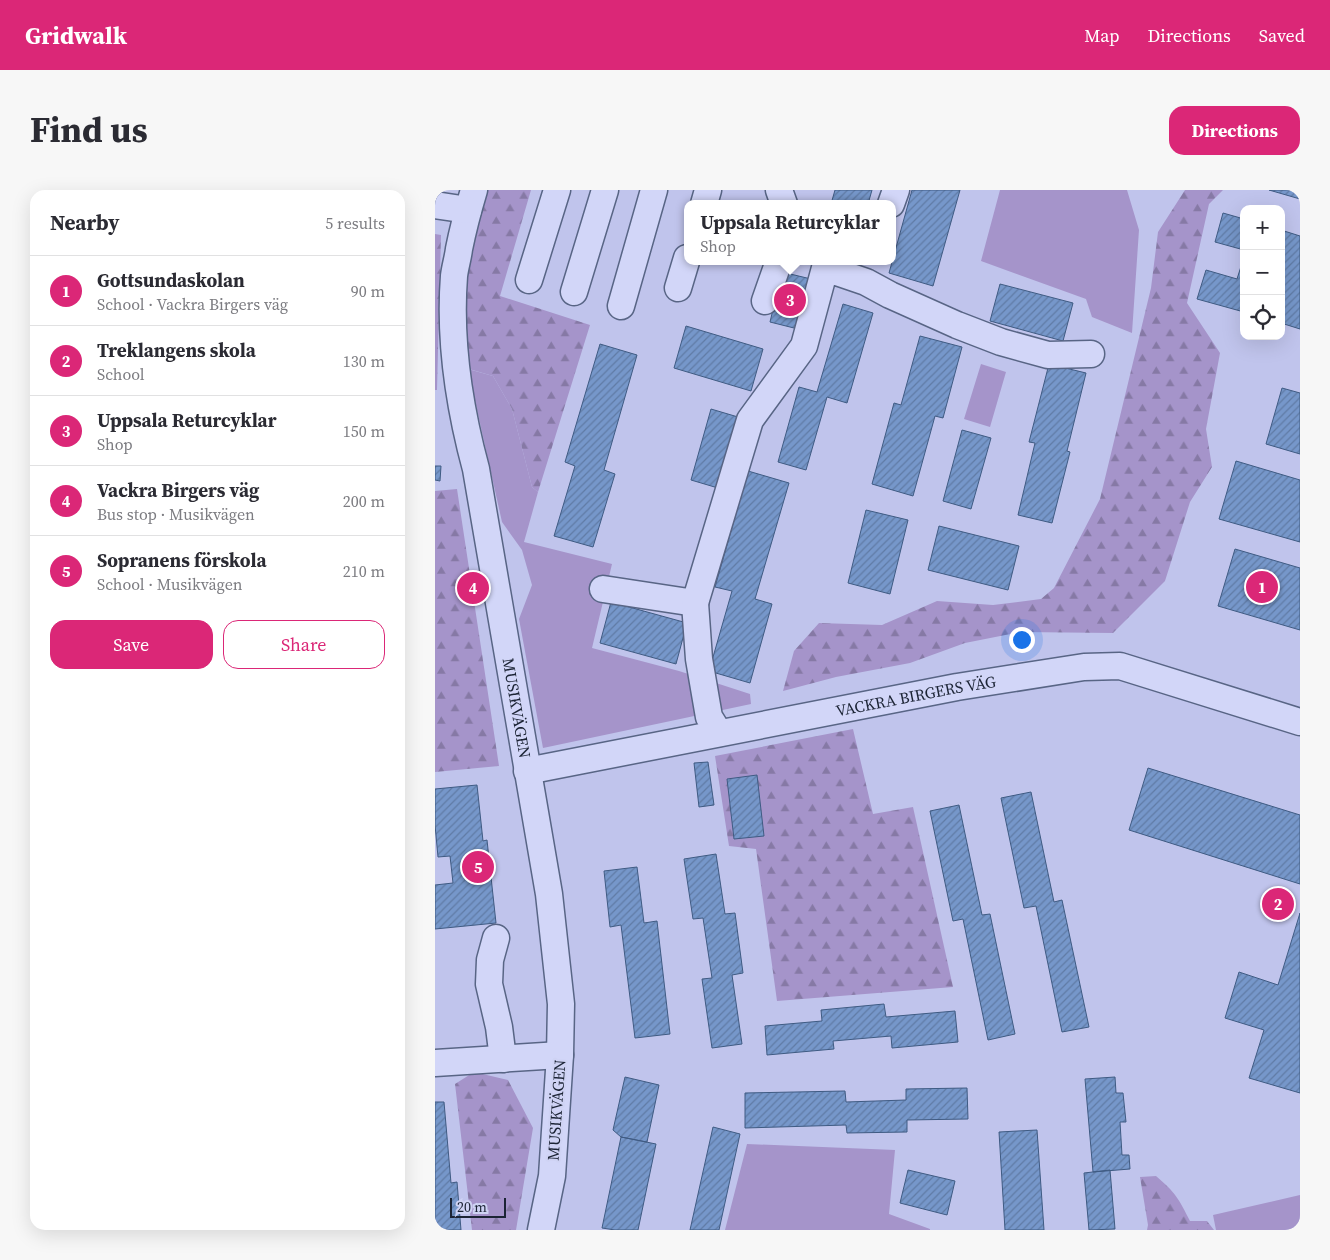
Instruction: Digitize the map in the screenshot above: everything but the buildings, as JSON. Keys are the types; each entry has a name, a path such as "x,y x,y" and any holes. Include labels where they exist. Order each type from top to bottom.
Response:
{"street":[{"path":"529,280 557,190"},
{"path":"574,292 605,190"},
{"path":"621,306 654,190"},
{"path":"435,205 471,200"},
{"name":"MUSIKVÄGEN","path":"471,200 455,274 453,320 459,393 476,469 549,894 561,1004 560,1055 552,1176 541,1230"},
{"path":"678,288 685,265"},
{"path":"765,300 778,265"},
{"path":"719,733 709,717 699,659 695,603 750,420 804,346 822,265 869,271 890,295 1001,342 1048,355 1091,354"},
{"path":"603,589 695,603"},
{"name":"VACKRA BIRGERS VÄG","path":"527,771 957,687 1083,667 1120,666 1300,722"},
{"path":"496,938 490,960 489,984 495,991 503,1059"},
{"path":"435,1063 560,1055"}],"green space":[{"path":"487,190 531,190 500,296 590,325 538,492 532,487 512,409 493,376 469,369 463,326 464,292 473,240"},
{"path":"1000,190 1127,190 1139,230 1132,333 1092,317 1086,299 981,261"},
{"path":"1185,190 1223,190 1209,204 1187,303 1220,353 1206,429 1212,467 1190,502 1165,581 1113,633 1020,632 965,643 910,663 836,677 783,691 794,651 819,623 882,625 937,601 993,605 1041,599 1054,588 1100,499 1151,288 1158,232"},
{"path":"435,234 441,235 437,390 435,390"},
{"path":"981,364 1006,372 990,427 964,419"},
{"path":"468,369 493,376 512,409 532,487 538,492 524,542 612,564 592,648 679,671 750,694 751,704 543,748 519,619 532,585 522,550 502,522"},
{"path":"457,489 499,766 435,772 435,491"},
{"path":"853,729 873,814 913,807 953,987 777,1001 756,849 729,846 715,756"},
{"path":"474,1072 508,1080 533,1128 516,1230 472,1230 455,1084"},
{"path":"747,1144 895,1150 889,1214 930,1230 725,1230"},
{"path":"1156,1176 1176,1196 1190,1221 1207,1221 1214,1230 1147,1230 1148,1225 1140,1177"},
{"path":"1300,1195 1300,1230 1216,1230 1213,1215"}],"place":[{"name":"Uppsala Returcyklar","path":"790,300"},
{"name":"Gottsundaskolan","path":"1262,587"},
{"name":"Vackra Birgers väg","path":"473,588"},
{"name":"Sopranens förskola","path":"478,867"},
{"name":"Treklangens skola","path":"1278,904"}]}
